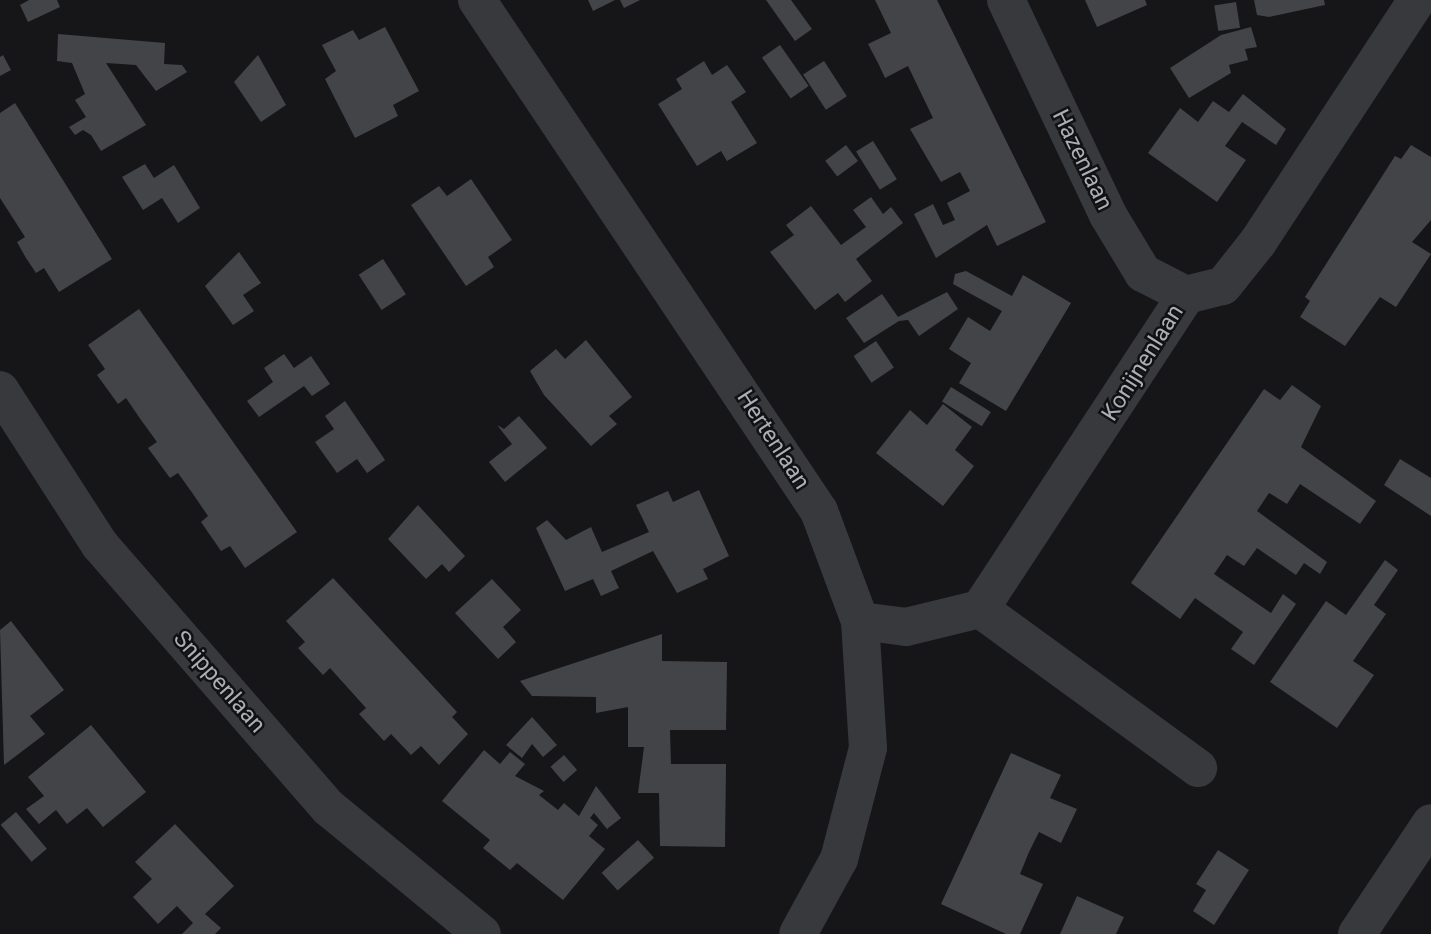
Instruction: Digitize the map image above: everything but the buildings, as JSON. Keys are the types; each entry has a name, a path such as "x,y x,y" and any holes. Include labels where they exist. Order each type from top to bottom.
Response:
{"street":[{"name":"Hertenlaan","path":"477,0 819,511 860,621 868,748 839,859 798,934"},
{"name":"Hazenlaan","path":"1006,0 1108,215 1143,273 1186,295"},
{"name":"Konijnenlaan","path":"980,609 1186,295 1223,286 1249,253 1417,0"},
{"name":"Snippenlaan","path":"0,390 100,545 329,808 482,934"},
{"path":"860,621 906,627 980,609 1198,768"},
{"path":"1357,934 1431,823"}]}
